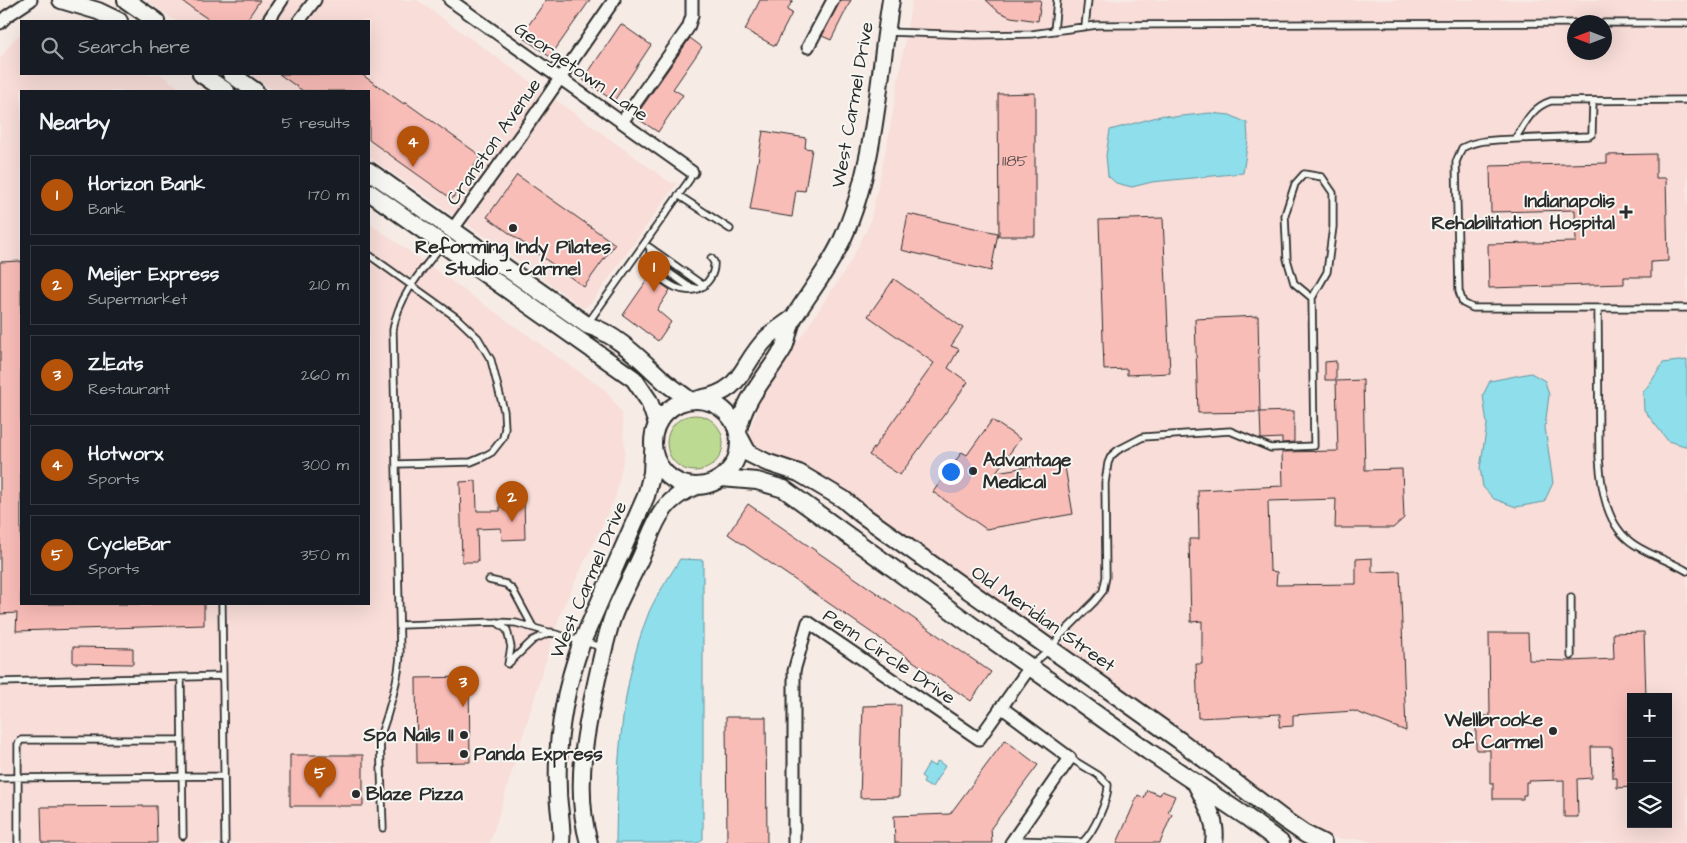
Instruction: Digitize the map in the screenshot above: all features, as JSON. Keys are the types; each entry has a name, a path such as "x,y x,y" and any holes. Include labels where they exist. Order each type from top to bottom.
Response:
{"main road":[{"path":"61,0 98,11 117,20"},
{"path":"126,0 155,20"},
{"name":"West Carmel Drive","path":"738,434 744,410 762,379 784,348 792,320 841,243 859,196 869,154 891,0"},
{"path":"202,75 225,90"},
{"path":"239,76 254,90"},
{"path":"370,172 448,237 634,379 649,401 656,424 653,452 666,474 680,483 697,486 705,485 721,478 734,464 737,455 738,434 734,423 723,409 716,404 694,399 665,381 627,348 598,328 587,325 448,237 370,193"},
{"name":"West Carmel Drive","path":"694,399 710,397 728,390 767,338 792,320"},
{"path":"656,424 670,408 694,399"},
{"name":"Old Meridian Street","path":"738,434 748,453 766,462 799,473 831,491 1178,740 1286,822 1323,843"},
{"name":"West Carmel Drive","path":"561,843 563,832 558,789 560,738 568,689 575,660 582,642 646,496 652,473 653,452"},
{"path":"721,478 757,481 784,489 1280,843"},
{"name":"West Carmel Drive","path":"589,843 582,806 585,743 594,685 613,615 660,512 678,496 697,486"},
{"path":"1195,782 1211,816 1214,843"}],"street":[{"path":"0,23 31,0"},
{"path":"269,20 282,0"},
{"path":"300,20 315,0"},
{"name":"Georgetown Lane","path":"450,0 692,172"},
{"name":"Cranston Avenue","path":"448,237 614,0"},
{"path":"622,122 688,28 692,16 692,0"},
{"path":"808,47 833,0"},
{"name":"Penn Circle Drive","path":"794,843 794,671 808,622 978,739 1030,666"},
{"path":"1001,707 1070,758 1012,841"}],"lane":[{"path":"1054,31 1057,0"},
{"path":"1085,26 1088,0"},
{"path":"886,32 975,35 1032,34 1097,24 1567,23"},
{"path":"1612,23 1687,23"},
{"path":"1593,100 1592,134 1589,136 1480,140 1462,148 1456,162 1458,291 1463,303 1473,308 1687,308"},
{"path":"1515,139 1534,110 1542,104 1551,101 1687,100"},
{"path":"587,325 690,179 692,172"},
{"path":"1030,666 1050,649 1103,591 1106,577 1105,483 1108,463 1111,456 1118,450 1143,437 1230,431 1271,448 1314,446 1312,298 1326,272 1333,227 1333,193 1322,177 1304,174 1295,184 1284,215 1287,259 1294,283 1312,298"},
{"path":"678,195 730,229"},
{"path":"383,828 380,737 400,662 401,625 393,330 398,308 412,285 448,237"},
{"path":"644,243 701,288"},
{"path":"650,248 650,259 688,286 701,288"},
{"path":"370,256 457,318 478,338 491,360 504,411 505,428 503,438 492,452 471,462 397,464"},
{"path":"701,288 714,272 714,262 711,258"},
{"path":"1598,308 1599,456 1600,473 1609,514 1623,535 1633,544 1687,571"},
{"path":"489,580 506,584 513,590 533,626"},
{"path":"1571,597 1571,656"},
{"path":"222,605 225,843"},
{"path":"497,622 507,630 511,647 508,664 533,640 551,632"},
{"path":"401,625 516,623 533,626 604,648"},
{"path":"0,682 223,676"},
{"path":"181,677 183,836"},
{"path":"18,842 18,744 21,740 182,740"},
{"path":"1012,841 1083,842 1089,836 1108,795 1108,785 1098,775 1070,758"},
{"path":"0,778 224,776"}],"shaded area":[{"path":"146,0 417,0 671,183 677,183 592,302 583,308 506,251 370,158 370,90 273,90 251,75 370,75 370,20 175,20"},
{"path":"912,0 1687,0 1687,843 1373,843 1363,839 1340,839 1323,836 1293,817 824,478 752,443 749,434 761,397 848,266 870,223 889,135"},
{"path":"20,35 20,75 161,75 183,90 20,90 20,605 370,605 370,224 605,390 622,413 625,452 615,498 561,611 490,843 0,843 0,59 14,39"}],"green space":[{"path":"695,415 710,420 718,428 723,443 718,458 710,466 695,471 680,466 672,458 667,443 672,428 680,420"}],"water":[{"path":"1210,113 1230,115 1247,123 1248,140 1243,173 1152,182 1132,187 1116,183 1108,176 1106,155 1110,130 1164,115 1173,117"},
{"path":"1687,360 1687,446 1685,446 1668,441 1644,410 1643,392 1663,363"},
{"path":"1531,373 1545,381 1549,395 1545,427 1553,483 1544,502 1516,507 1494,499 1483,487 1480,468 1487,425 1483,395 1490,381"},
{"path":"680,559 703,560 703,839 698,843 616,843 619,755 626,697 632,668 649,612"},
{"path":"938,761 945,766 932,787 930,787 923,783 925,779 921,776 929,763 934,766"}],"building":[{"path":"180,0 260,0 247,20 210,20"},
{"path":"546,0 590,0 550,57 521,36"},
{"path":"760,0 793,0 787,10 792,13 775,46 745,30"},
{"path":"840,0 851,0 831,40 822,36"},
{"path":"986,0 1041,0 1038,21 1011,17 999,12"},
{"path":"621,24 651,45 614,101 583,80"},
{"path":"690,38 702,47 673,89 683,95 658,132 635,117"},
{"path":"280,75 362,75 404,104 405,102 481,156 452,199 370,141 370,90 302,90"},
{"path":"1035,93 1035,236 999,236 998,94"},
{"path":"763,131 806,138 805,148 812,149 805,191 796,190 792,217 750,210"},
{"path":"1656,154 1656,178 1666,178 1668,261 1651,262 1651,277 1624,277 1624,284 1489,288 1488,244 1576,242 1575,210 1491,212 1490,166 1607,163 1607,155"},
{"path":"517,175 615,244 584,287 487,217"},
{"path":"908,214 998,233 991,271 901,250"},
{"path":"1163,218 1170,373 1127,375 1127,369 1104,370 1099,220"},
{"path":"20,261 20,605 204,605 204,625 16,631 17,613 0,614 0,262"},
{"path":"650,276 670,290 657,310 671,322 658,341 623,315"},
{"path":"894,279 963,328 951,346 959,349 948,368 968,382 900,475 869,455 934,363 868,316"},
{"path":"1258,316 1260,412 1198,413 1195,319"},
{"path":"1336,361 1336,380 1325,380 1325,362"},
{"path":"1363,380 1365,470 1402,469 1404,518 1393,528 1335,528 1336,499 1268,501 1270,571 1277,572 1276,585 1356,584 1356,559 1372,558 1372,572 1400,571 1406,731 1354,711 1293,715 1293,726 1279,727 1280,714 1198,718 1196,664 1202,664 1202,621 1191,622 1189,539 1199,539 1198,490 1283,486 1282,452 1338,451 1336,381"},
{"path":"1294,411 1294,442 1282,443 1282,438 1261,439 1260,412"},
{"path":"992,420 1020,439 996,472 1064,461 1073,514 986,529 933,492 962,452 967,455"},
{"path":"476,481 477,511 500,511 500,500 524,499 525,539 502,540 501,528 477,529 478,562 462,562 460,482"},
{"path":"748,504 991,672 971,701 728,534"},
{"name":"Wellbrooke of Carmel","path":"1644,632 1646,693 1627,693 1627,787 1617,788 1617,778 1613,778 1612,747 1591,747 1592,778 1577,779 1578,817 1564,817 1564,780 1529,781 1526,782 1526,795 1523,795 1523,799 1493,799 1493,783 1490,783 1490,750 1476,750 1476,716 1490,716 1489,633 1528,633 1529,660 1571,661 1614,659 1613,633"},
{"path":"73,647 133,648 133,664 73,663"},
{"path":"469,677 470,762 417,763 416,678"},
{"path":"901,705 899,797 860,798 863,706"},
{"path":"726,717 766,717 767,843 727,843"},
{"path":"1005,740 1038,765 991,828 992,843 895,843 894,816 950,814"},
{"path":"290,755 363,755 363,806 290,806"},
{"path":"1147,790 1160,795 1162,791 1175,796 1168,812 1172,814 1160,843 1117,843 1138,795 1144,798"},
{"path":"156,806 157,843 42,843 41,807"}],"place":[{"name":"Hotworx","path":"413,167"},
{"name":"Indianapolis Rehabilitation Hospital","path":"1626,212"},
{"name":"Reforming Indy Pilates Studio - Carmel","path":"513,228"},
{"name":"Horizon Bank","path":"654,292"},
{"name":"Advantage Medical","path":"973,471"},
{"name":"Meijer Express","path":"512,522"},
{"name":"Z!Eats","path":"463,707"},
{"name":"Wellbrooke of Carmel","path":"1553,731"},
{"name":"Spa Nails II","path":"464,735"},
{"name":"Panda Express","path":"464,754"},
{"name":"Blaze Pizza","path":"356,794"},
{"name":"CycleBar","path":"320,798"}]}
